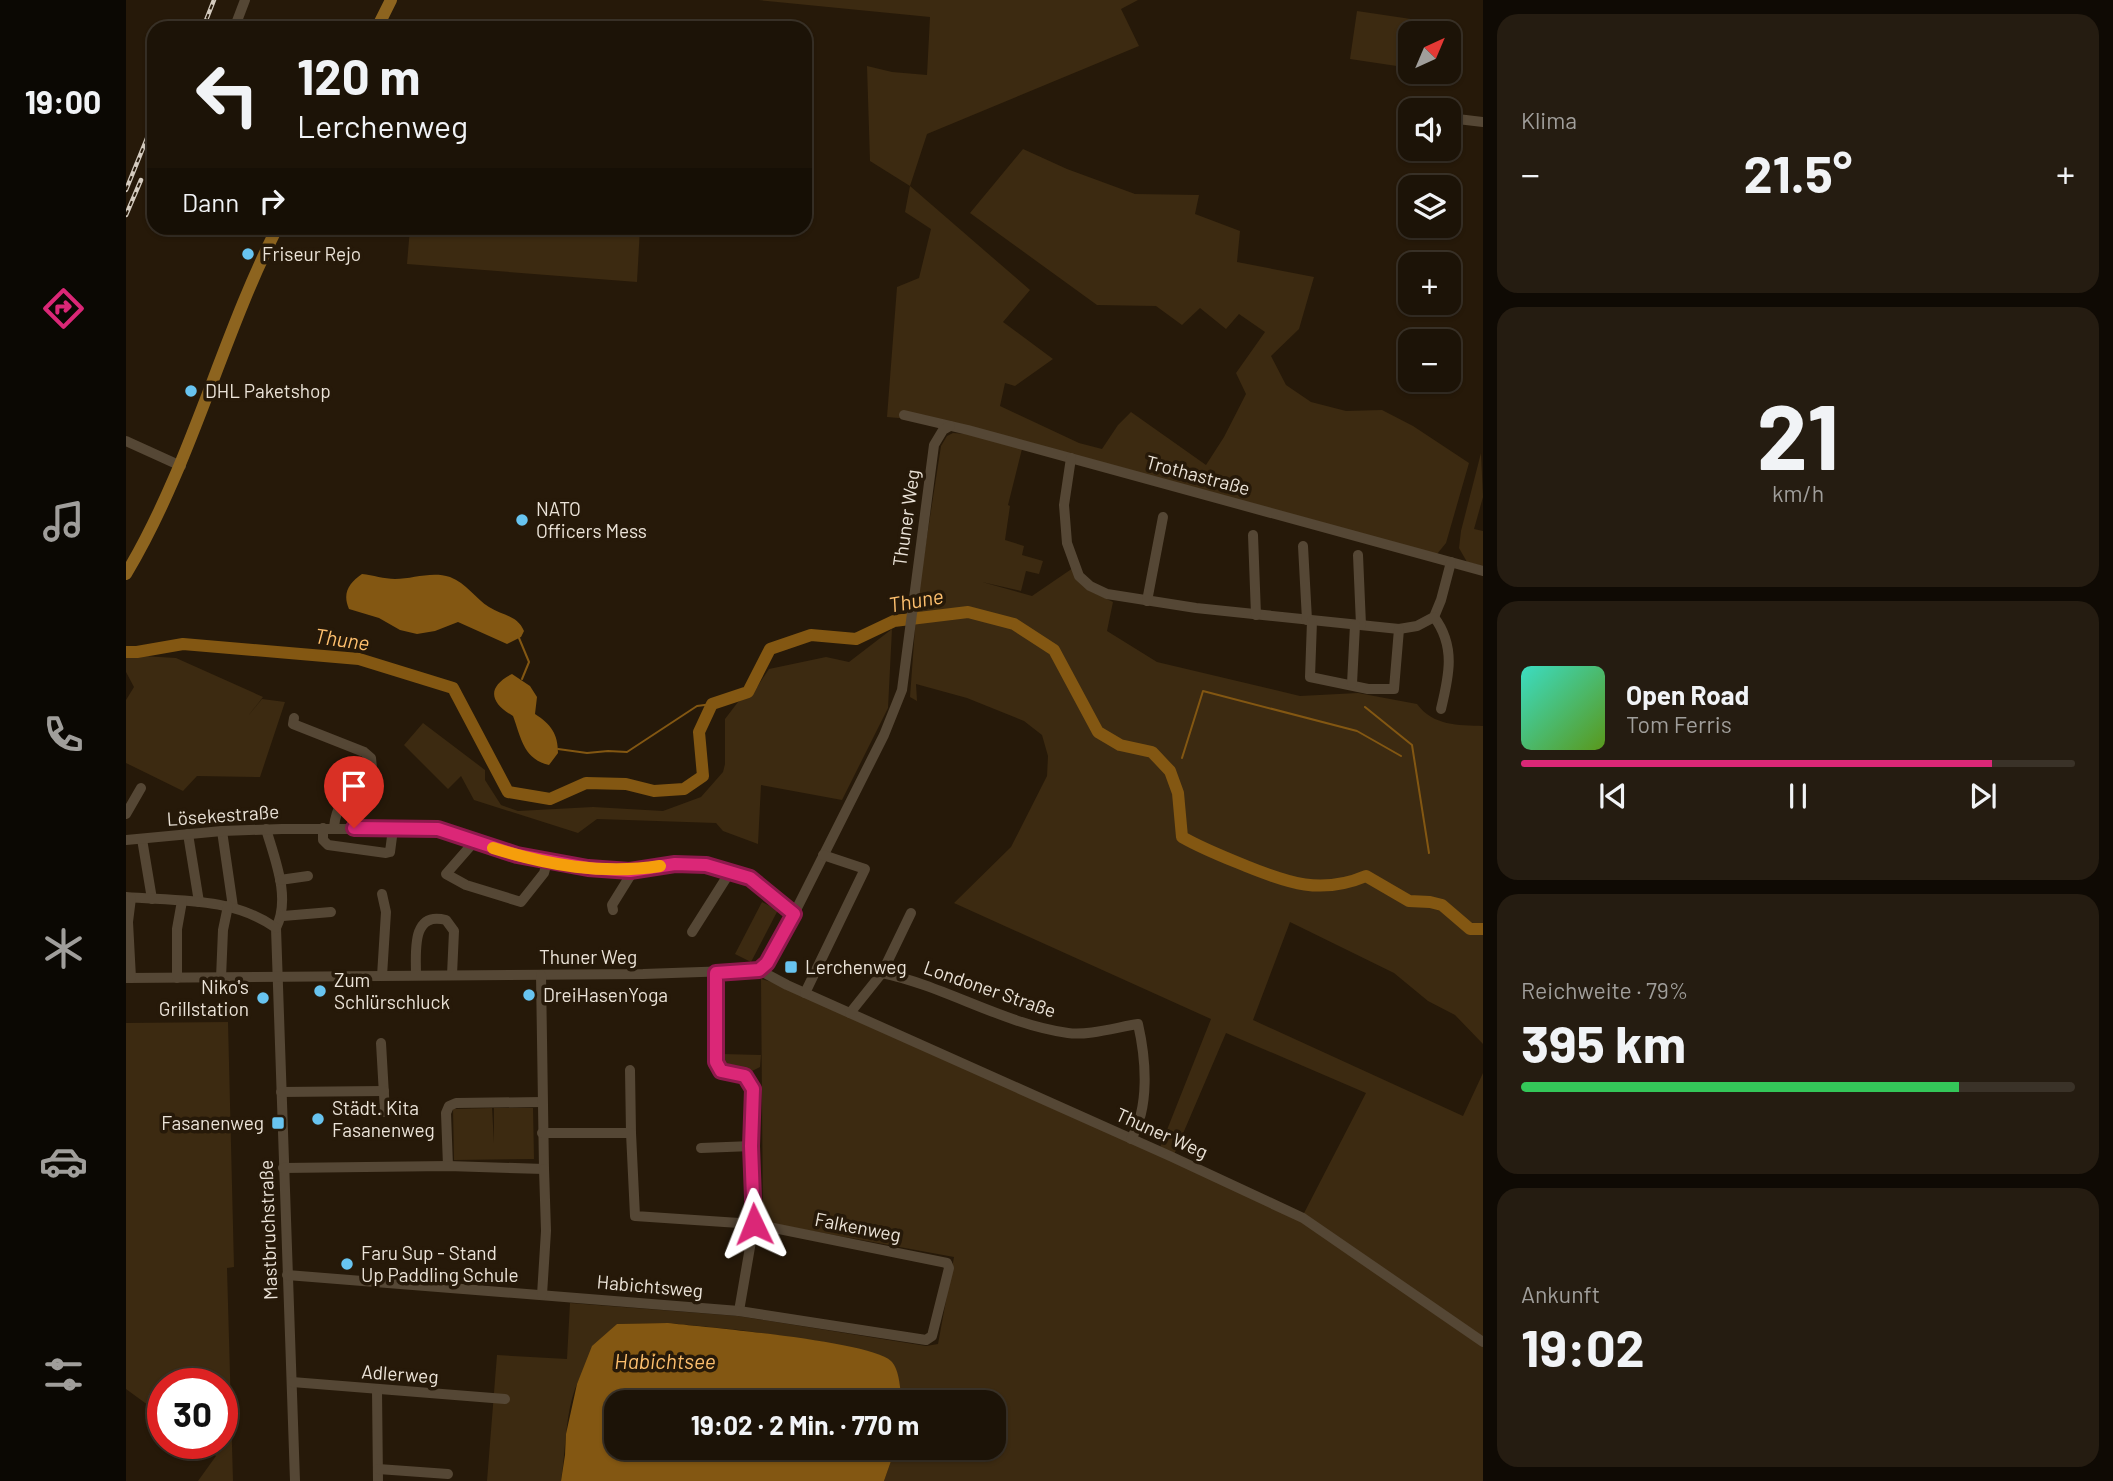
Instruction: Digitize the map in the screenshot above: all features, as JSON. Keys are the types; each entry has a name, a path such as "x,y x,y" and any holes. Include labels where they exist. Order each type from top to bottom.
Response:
{"main road":[{"path":"380,21 391,0"},
{"path":"126,574 155,522 181,466 234,321 274,235"}],"street":[{"path":"237,21 245,0"},
{"path":"1461,119 1483,122"},
{"name":"Trothastraße","path":"904,415 1483,570"},
{"name":"Thuner Weg","path":"759,970 767,963 794,914 884,735 902,690 934,444 943,430 950,426"},
{"path":"126,441 181,466"},
{"path":"1071,458 1064,505 1067,543 1079,576 1090,586 1107,594 1256,615 1399,629 1418,626 1434,617 1451,562"},
{"path":"1147,600 1163,517"},
{"path":"1253,535 1256,615"},
{"path":"1303,546 1310,621 1310,677 1368,689 1394,689 1399,629"},
{"path":"1352,684 1358,625 1358,555"},
{"path":"1434,617 1441,626 1450,652 1441,709"},
{"path":"292,724 364,752 371,758 372,768 343,799 336,811 334,827"},
{"path":"126,814 141,788"},
{"path":"323,828 323,840 328,845 386,853 390,852 392,846 393,829"},
{"path":"129,978 129,897 231,906 256,915 276,928 283,916 280,880 266,829"},
{"name":"Lösekestraße","path":"126,840 266,829 438,829 547,863 630,871 675,864 706,865 750,878 794,914"},
{"path":"221,978 223,930 231,906 222,831"},
{"path":"188,834 199,902"},
{"path":"142,839 152,899"},
{"path":"474,842 446,874 466,885 521,902 547,868 547,863"},
{"path":"805,993 865,869 823,855"},
{"path":"613,910 612,905 630,876 630,871"},
{"path":"692,932 730,872"},
{"path":"280,880 308,876"},
{"path":"382,894 386,912 382,976"},
{"path":"177,978 177,929 182,901"},
{"path":"283,916 331,912"},
{"path":"850,1013 881,973 911,913"},
{"path":"416,975 418,935 429,918 446,920 454,931 452,975"},
{"name":"Mastbruchstraße","path":"276,928 295,1481"},
{"name":"Thuner Weg","path":"129,978 716,973 759,970 790,987 1303,1217 1483,1342"},
{"path":"716,973 716,1062 721,1071 745,1076 753,1089 751,1146 754,1224 739,1311"},
{"name":"Londoner Straße","path":"881,973 905,978 1031,1024 1070,1034 1138,1024 1146,1069 1138,1127 1131,1139"},
{"path":"541,975 546,1231 542,1295"},
{"path":"382,1043 385,1112"},
{"name":"Falkenweg","path":"630,1070 635,1216 754,1224 947,1263"},
{"path":"281,1092 384,1091"},
{"path":"448,1166 446,1113 449,1106 456,1103 542,1102"},
{"path":"542,1133 631,1133"},
{"path":"701,1148 751,1146"},
{"path":"283,1168 448,1166 544,1169"},
{"name":"Habichtsweg","path":"287,1275 739,1311 926,1340 933,1336 949,1268 947,1263"},
{"name":"Adlerweg","path":"292,1382 505,1399"},
{"path":"377,1390 378,1481"},
{"path":"378,1469 448,1475"}],"shaded area":[{"path":"758,0 1138,0 1121,9 1139,46 927,134 910,186 870,161 867,66 892,72 927,75 930,17"},
{"path":"1357,11 1424,21 1398,21 1398,66 1350,59"},
{"path":"1023,149 1067,169 1135,194 1199,195 1195,214 1240,231 1237,262 1314,277 1299,329 1271,356 1286,385 1311,402 1346,411 1382,410 1413,426 1469,463 1446,543 1437,554 958,423 887,417 897,287 919,278 931,229 905,212 910,186 1030,290 1003,322 1053,359 1015,386 1005,383 1000,406 1079,443 1102,449 1118,425 1131,412 1206,465 1246,394 1236,373 1265,332 1239,314 1226,329 1200,308 1182,325 1156,306 1097,305 970,213"},
{"path":"409,235 640,235 637,282 407,264"},
{"path":"953,433 967,434 1022,449 1008,505 1005,540 1024,546 1022,555 1043,561 1039,574 1026,571 1021,591 982,582 1032,596 1073,568 1088,590 1113,602 1107,631 1157,662 1300,696 1358,693 1417,704 1431,717 1447,723 1483,726 1483,1044 1455,1015 1428,1001 1394,973 1290,922 1253,1020 1463,1116 1483,1073 1483,1481 884,1481 891,1460 1006,1460 1006,1390 900,1390 899,1382 823,1342 668,1323 617,1324 590,1361 577,1384 570,1407 561,1481 487,1481 497,1355 567,1359 570,1303 738,1316 926,1346 938,1344 954,1257 763,1222 761,979 793,988 1159,1150 1211,1019 954,903 1011,847 1047,776 1048,756 1042,735 1024,721 967,698 916,684 917,701 910,697 917,601 941,446 947,436","holes":["1226,1033 1366,1093 1302,1217 1173,1157"]},
{"path":"1481,453 1483,497 1474,529 1483,531 1483,566 1467,562 1459,548"},
{"path":"892,629 888,708 842,800 761,785 758,844 723,831 716,823 597,819 578,833 474,800 461,776 448,789 404,745 423,723 485,770 485,780 501,805 518,811 593,807 663,811 701,797 723,772 725,719 738,702 753,693 769,669 826,657 849,662"},
{"path":"126,655 176,658 263,697 248,716 262,699 285,702 260,777 197,776 183,791 126,763 126,700 134,687 126,672"},
{"path":"762,902 778,910 751,962 735,954"},
{"path":"228,1022 234,1267 227,1268 230,1368 147,1368 147,1404 126,1389 126,1023"},
{"path":"722,1054 761,1055 760,1067 750,1072 726,1065 722,1061"},
{"path":"492,1108 494,1143 494,1108 533,1108 534,1159 454,1160 453,1109"},
{"path":"214,1459 232,1459 233,1481 198,1481"}],"water":[{"path":"362,574 395,579 429,575 450,577 489,607 514,619 524,631 521,637 507,644 458,622 435,631 417,634 400,630 379,618 349,609 346,598 348,589"},
{"path":"512,674 530,686 537,697 535,714 555,735 558,753 549,765 540,762 528,752 513,716 496,700 494,695 498,684"},
{"name":"Habichtsee","path":"668,1323 853,1347 891,1361 900,1390 604,1390 604,1460 891,1460 884,1481 561,1481 566,1434 577,1384 592,1346 617,1324"}],"waterway":[{"name":"Thune","path":"126,652 183,644 359,659 453,688 508,792 550,799 586,783 626,784 654,791 684,789 703,776 699,732 712,704 748,692 770,649 811,635 856,639 894,621 968,612 1014,624 1054,650 1098,732 1120,745 1152,752 1170,771 1178,793 1182,837 1261,872 1291,882 1334,885 1366,876 1409,901 1442,905 1470,929 1483,929"},
{"path":"519,638 529,662 522,679"},
{"path":"1182,758 1203,691 1357,731 1401,756"},
{"path":"558,749 587,753 627,752 697,706 712,704"},
{"path":"1365,707 1412,745 1429,853"}],"railway":[{"path":"206,21 214,0"},
{"path":"126,190 147,138"},
{"path":"126,215 141,180"}],"slow traffic":[{"path":"493,848 547,863 614,871 660,866"}],"place":[{"name":"Friseur Rejo","path":"248,254"},
{"name":"DHL Paketshop","path":"191,391"},
{"name":"NATO Officers Mess","path":"522,520"},
{"name":"Lerchenweg","path":"791,967"},
{"name":"Zum Schlürschluck","path":"320,991"},
{"name":"DreiHasenYoga","path":"529,995"},
{"name":"Niko's Grillstation","path":"263,998"},
{"name":"Städt. Kita Fasanenweg","path":"318,1119"},
{"name":"Fasanenweg","path":"278,1123"},
{"name":"Faru Sup - Stand Up Paddling Schule","path":"347,1264"}],"route":[{"path":"354,828 438,829 547,863 614,871 675,864 706,865 750,878 794,914 767,963 759,970 716,973 716,1062 721,1071 745,1076 753,1089 751,1146 754,1224"}]}
